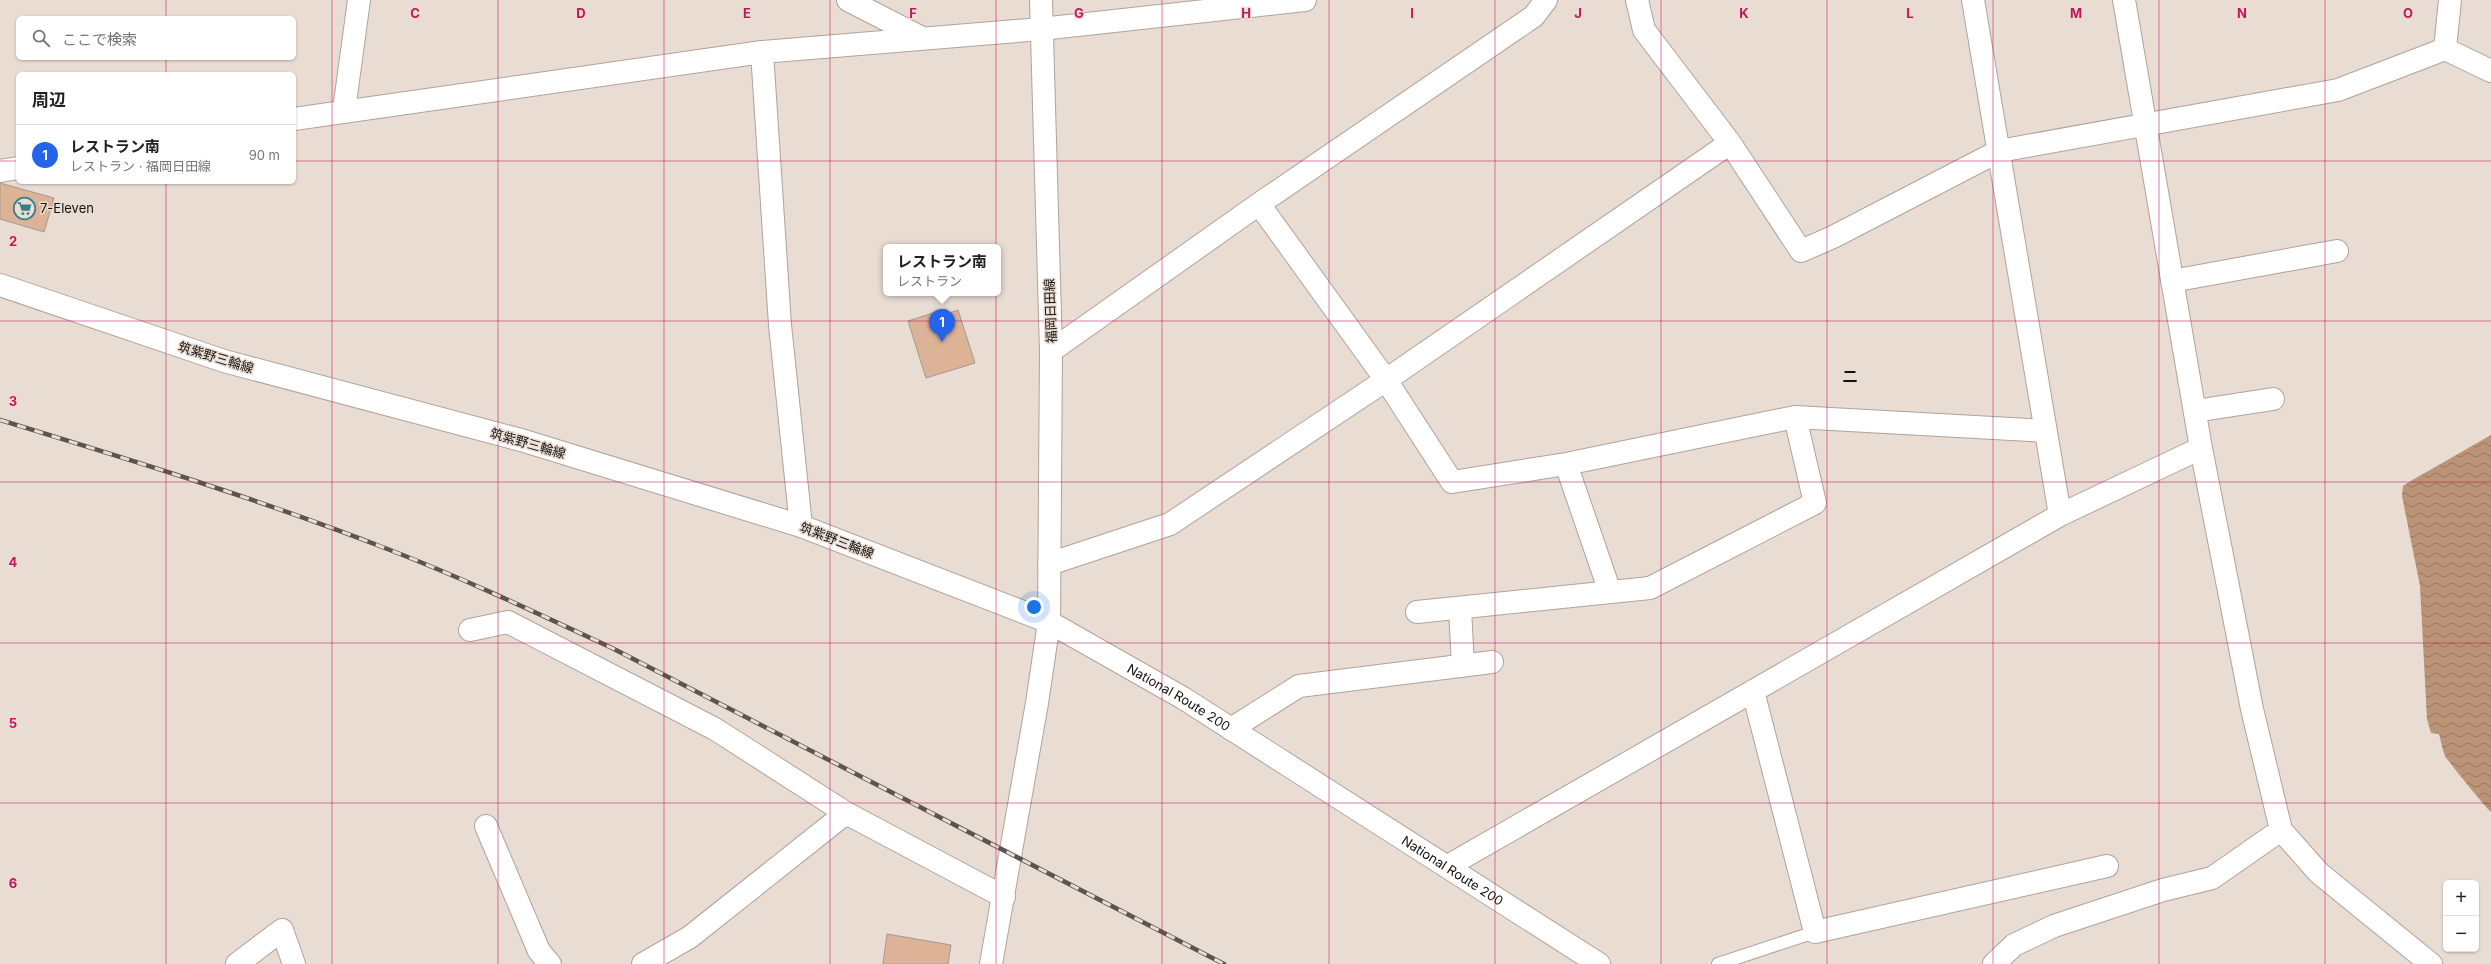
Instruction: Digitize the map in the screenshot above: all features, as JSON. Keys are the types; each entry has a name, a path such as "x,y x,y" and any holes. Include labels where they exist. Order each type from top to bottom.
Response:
{"main road":[{"path":"344,110 359,0"},
{"path":"848,0 922,38"},
{"name":"福岡日田線","path":"1041,0 1051,351 1049,622"},
{"path":"296,119 344,110 762,52 1041,29 1305,0"},
{"path":"1051,351 1259,204 1534,16 1546,0"},
{"path":"1637,0 1644,30 1730,143 1801,251 1833,237 1999,150 2338,90 2445,49 2491,71"},
{"path":"1973,0 2060,515"},
{"path":"2124,0 2144,124 2195,412 2252,709 2281,830 2319,873 2431,964"},
{"path":"2445,49 2450,0"},
{"path":"762,52 780,325 801,526"},
{"path":"1050,564 1170,524 1386,380 1730,143"},
{"path":"0,171 16,168"},
{"path":"1259,204 1386,380 1452,482 1566,464 1795,417 2046,431"},
{"path":"2172,281 2337,251"},
{"name":"筑紫野三輪線","path":"0,285 224,361 521,440 801,526 1049,622"},
{"path":"2195,412 2273,399"},
{"path":"1417,612 1650,588 1816,503 1795,417"},
{"path":"1448,866 2060,515 2202,448"},
{"path":"1566,464 1610,592"},
{"path":"1460,608 1463,666"},
{"path":"470,630 508,622 715,729 846,813 1004,897"},
{"path":"991,964 1004,897 1049,622"},
{"name":"National Route 200","path":"1049,622 1183,698 1448,866 1599,964"},
{"path":"1230,729 1299,686 1492,662"},
{"path":"1753,691 1815,932 2107,866"},
{"path":"642,964 690,937 846,813"},
{"path":"486,826 539,951 550,964"},
{"path":"1994,964 2014,945 2054,926 2164,890 2212,878 2281,830"},
{"path":"237,964 282,930 294,964"}],"lane":[{"path":"1718,964 1815,932"}],"water":[{"path":"2491,435 2491,812 2482,803 2445,756 2439,734 2431,733 2427,719 2420,586 2402,496 2403,486"}],"building":[{"name":"7-Eleven","path":"0,183 54,198 44,232 0,219"},
{"path":"946,309 949,313 958,310 975,363 926,378 908,321"},
{"path":"887,934 951,945 948,964 883,964"}],"railway":[{"path":"0,420 245,497 418,561 502,597 612,648 1224,964"}],"place":[{"name":"7-Eleven","path":"25,208"},
{"name":"レストラン南","path":"942,342"}],"district":[{"name":"二","path":"1850,377"}]}
